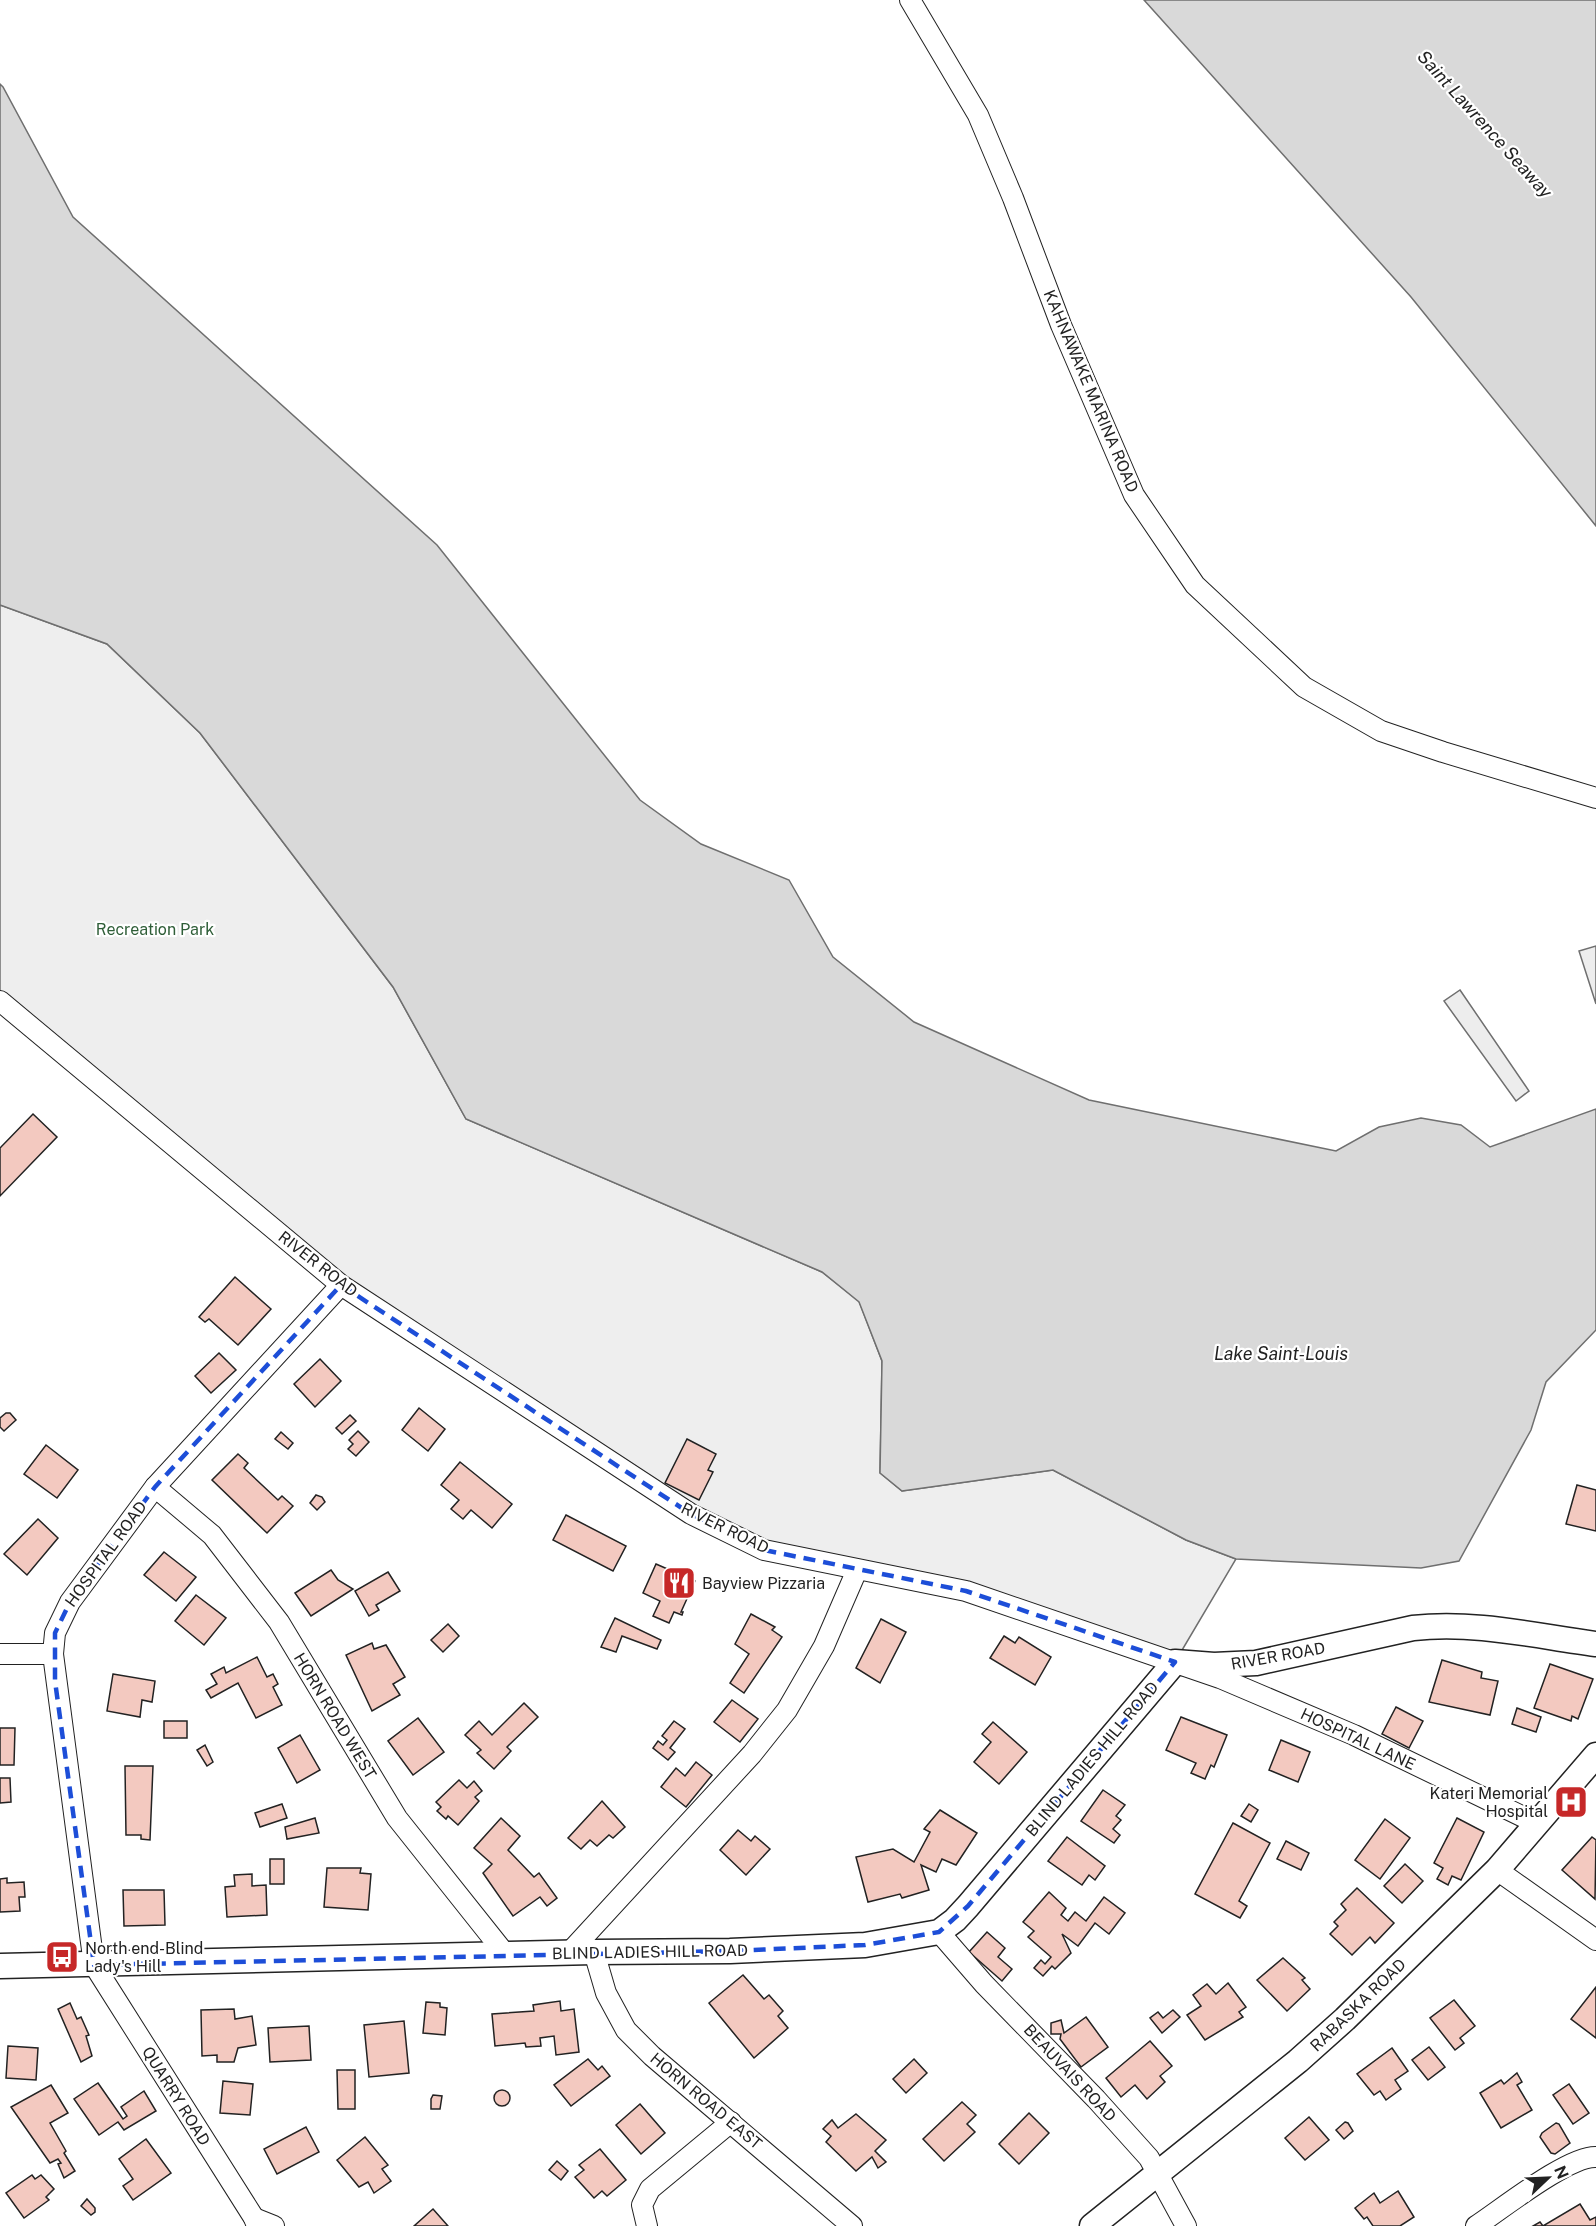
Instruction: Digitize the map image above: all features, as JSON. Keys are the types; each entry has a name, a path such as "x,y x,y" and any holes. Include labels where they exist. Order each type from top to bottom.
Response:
{"street":[{"name":"KAHNAWAKE MARINA ROAD","path":"910,0 978,115 1013,198 1061,325 1134,495 1195,585 1304,687 1382,731 1443,752 1596,798"},
{"name":"RIVER ROAD","path":"0,1001 341,1285 691,1514 764,1550 966,1591 1175,1662 1214,1665 1256,1663 1413,1628 1437,1625 1493,1628 1596,1644"},
{"name":"HOSPITAL ROAD","path":"94,1965 53,1654 55,1632 69,1602 155,1487 341,1285"},
{"name":"HORN ROAD WEST","path":"155,1487 212,1535 279,1622 397,1818 506,1955"},
{"path":"568,1954 752,1754 786,1710 824,1646 857,1570"},
{"path":"0,1654 53,1654"},
{"name":"BLIND LADIES HILL ROAD","path":"0,1966 730,1951 865,1945 939,1932 968,1906 1175,1662"},
{"name":"HOSPITAL LANE","path":"1175,1662 1220,1678 1354,1735 1538,1824"},
{"name":"RABASKA ROAD","path":"1092,2226 1306,2054 1353,2011 1497,1870 1596,1755"},
{"path":"1497,1870 1596,1940"},
{"name":"BEAUVAIS ROAD","path":"939,1932 984,1984 1096,2099 1149,2158 1186,2226"},
{"name":"HORN ROAD EAST","path":"594,1952 606,1993 626,2030 652,2056 852,2226"},
{"name":"QUARRY ROAD","path":"94,1965 255,2222"},
{"path":"647,2226 642,2205 650,2189 731,2122"},
{"path":"1476,2226 1569,2163 1596,2157"},
{"path":"255,2222 274,2226"}],"highlighted area":[{"path":"341,1285 691,1514 764,1550 966,1591 1175,1662 968,1906 939,1932 865,1945 730,1951 94,1965 55,1681 55,1633 70,1602 155,1487"}],"green space":[{"name":"Recreation Park","path":"0,605 107,644 200,733 393,987 466,1119 822,1272 859,1301 882,1361 880,1473 902,1491 1053,1470 1186,1540 1236,1559 1175,1662 966,1591 764,1550 341,1285 0,1001"}],"shaded area":[{"path":"1596,946 1596,1004 1579,951"},
{"path":"1460,990 1529,1091 1516,1101 1444,1001"}],"water":[{"name":"Saint Lawrence Seaway","path":"1144,0 1596,0 1596,526 1411,297"},
{"name":"Lake Saint-Louis","path":"0,84 73,217 437,545 640,800 701,844 789,880 833,957 914,1022 1089,1100 1336,1151 1379,1127 1421,1118 1461,1125 1490,1147 1596,1109 1596,1330 1546,1382 1531,1430 1459,1561 1421,1568 1236,1559 1186,1540 1053,1470 902,1491 880,1473 882,1361 859,1302 822,1272 466,1119 393,987 200,733 107,644 0,605"}],"building":[{"path":"33,1114 57,1137 0,1196 0,1148"},
{"path":"235,1277 271,1309 238,1345 209,1319 205,1322 199,1317"},
{"path":"219,1353 236,1370 211,1393 195,1376"},
{"path":"320,1359 341,1381 315,1407 294,1384"},
{"path":"419,1408 445,1429 428,1451 402,1430"},
{"path":"10,1413 16,1420 4,1431 0,1427 0,1418"},
{"path":"350,1415 356,1421 342,1434 336,1428"},
{"path":"358,1431 369,1442 356,1456 348,1449 353,1444 349,1440"},
{"path":"281,1432 293,1443 288,1449 275,1439"},
{"path":"687,1439 716,1454 708,1470 713,1472 699,1500 665,1483"},
{"path":"46,1445 78,1470 57,1498 24,1474"},
{"path":"238,1454 248,1463 244,1468 278,1500 282,1496 293,1506 267,1533 212,1480"},
{"path":"460,1462 512,1504 492,1528 471,1510 463,1519 451,1509 459,1500 441,1485"},
{"path":"1577,1485 1596,1490 1596,1531 1566,1524"},
{"path":"316,1495 322,1497 325,1502 317,1510 310,1503"},
{"path":"566,1515 626,1546 613,1571 553,1540"},
{"path":"38,1519 58,1538 27,1575 4,1554"},
{"path":"164,1552 196,1577 176,1601 144,1575"},
{"path":"656,1564 695,1581 681,1612 683,1612 682,1615 674,1612 669,1623 653,1616 660,1601 643,1593"},
{"path":"331,1570 338,1580 353,1589 311,1616 295,1593"},
{"path":"388,1572 400,1591 376,1605 379,1610 369,1616 355,1591"},
{"path":"196,1595 226,1618 204,1645 175,1621"},
{"path":"751,1614 775,1627 772,1630 782,1637 744,1693 730,1683 749,1654 735,1644"},
{"path":"615,1618 661,1640 657,1649 622,1636 616,1652 601,1647"},
{"path":"881,1619 906,1632 880,1683 856,1668"},
{"path":"448,1624 459,1636 443,1652 431,1640"},
{"path":"1004,1636 1015,1643 1019,1637 1051,1657 1035,1685 990,1658"},
{"path":"372,1643 374,1649 386,1645 405,1677 393,1684 400,1695 372,1711 346,1655"},
{"path":"257,1657 267,1677 273,1674 278,1684 273,1687 282,1705 256,1718 238,1683 211,1698 206,1690 217,1684 211,1674 224,1667 226,1673"},
{"path":"1442,1660 1482,1672 1481,1678 1498,1681 1490,1715 1429,1702"},
{"path":"1550,1664 1593,1679 1578,1719 1572,1716 1571,1721 1534,1708"},
{"path":"113,1674 155,1681 152,1702 142,1700 140,1717 107,1711"},
{"path":"732,1700 758,1719 740,1742 714,1722"},
{"path":"524,1703 538,1717 507,1747 511,1751 494,1769 477,1753 481,1750 465,1735 479,1721 492,1735"},
{"path":"1396,1707 1423,1721 1409,1748 1382,1734"},
{"path":"1517,1708 1541,1717 1536,1732 1512,1724"},
{"path":"1181,1717 1227,1735 1214,1767 1211,1765 1205,1779 1191,1773 1196,1763 1166,1750"},
{"path":"418,1718 444,1752 413,1775 388,1741"},
{"path":"164,1721 187,1721 187,1738 164,1738"},
{"path":"674,1721 685,1729 670,1748 675,1752 668,1760 653,1748 658,1741 663,1745 667,1740 662,1736"},
{"path":"993,1722 1027,1752 999,1784 974,1762 991,1742 982,1734"},
{"path":"0,1728 15,1728 14,1765 0,1765"},
{"path":"300,1735 320,1770 297,1783 278,1748"},
{"path":"1281,1740 1310,1752 1298,1782 1269,1770"},
{"path":"205,1745 213,1762 207,1766 197,1750"},
{"path":"696,1762 712,1775 686,1807 661,1787 676,1768 685,1776"},
{"path":"125,1766 153,1766 150,1840 141,1839 141,1835 126,1835"},
{"path":"0,1778 10,1778 11,1802 0,1803"},
{"path":"459,1780 467,1788 474,1781 482,1791 475,1797 479,1801 458,1825 448,1816 446,1819 437,1811 441,1807 436,1802"},
{"path":"1103,1790 1125,1805 1116,1816 1121,1820 1113,1829 1120,1835 1114,1843 1081,1821"},
{"path":"602,1801 625,1827 613,1838 609,1835 597,1846 590,1840 581,1849 568,1838"},
{"path":"282,1804 287,1818 260,1827 255,1813"},
{"path":"1249,1804 1258,1810 1251,1822 1241,1816"},
{"path":"940,1810 977,1833 956,1865 942,1859 936,1872 921,1865 929,1890 902,1898 900,1894 868,1902 856,1857 893,1849 914,1862 930,1832 924,1829"},
{"path":"315,1818 319,1833 287,1839 285,1827"},
{"path":"501,1818 520,1836 508,1850 534,1877 539,1873 557,1898 547,1906 540,1897 513,1916 483,1873 492,1864 474,1848"},
{"path":"1457,1818 1484,1832 1461,1880 1452,1876 1448,1885 1437,1879 1443,1868 1434,1863"},
{"path":"1385,1819 1410,1838 1380,1879 1355,1860"},
{"path":"1233,1823 1270,1843 1239,1901 1247,1906 1240,1918 1195,1894"},
{"path":"738,1830 751,1841 755,1836 770,1849 746,1875 720,1850"},
{"path":"1067,1837 1105,1866 1095,1880 1089,1875 1082,1885 1048,1861"},
{"path":"1592,1837 1596,1840 1595,1899 1562,1870"},
{"path":"1286,1841 1309,1853 1301,1870 1277,1859"},
{"path":"270,1859 284,1859 284,1884 270,1884"},
{"path":"1405,1864 1423,1881 1402,1903 1384,1886"},
{"path":"327,1868 361,1868 360,1873 371,1874 368,1910 324,1907"},
{"path":"252,1874 252,1886 266,1885 267,1915 227,1917 225,1887 235,1886 234,1875"},
{"path":"7,1878 7,1883 24,1882 25,1897 19,1897 20,1911 0,1912 0,1879"},
{"path":"1357,1888 1394,1923 1375,1943 1370,1937 1352,1955 1330,1934 1338,1926 1334,1922 1346,1910 1341,1904"},
{"path":"123,1890 164,1890 165,1925 124,1926"},
{"path":"1049,1892 1066,1908 1061,1915 1068,1921 1075,1912 1086,1921 1104,1897 1125,1913 1109,1934 1095,1923 1078,1946 1062,1934 1071,1953 1055,1969 1052,1966 1043,1976 1034,1968 1041,1960 1045,1964 1051,1957 1028,1937 1034,1931 1023,1922"},
{"path":"987,1932 1005,1948 998,1957 1012,1969 1002,1981 969,1952"},
{"path":"1283,1958 1305,1978 1302,1980 1310,1989 1287,2011 1257,1980"},
{"path":"743,1975 764,1999 769,1995 783,2011 778,2016 788,2028 754,2058 709,2003"},
{"path":"1228,1983 1246,2007 1239,2012 1243,2017 1205,2040 1187,2015 1201,2006 1193,1995 1207,1984 1216,1994"},
{"path":"1596,1987 1596,2038 1571,2019"},
{"path":"1454,2000 1475,2026 1460,2038 1464,2043 1455,2050 1430,2018"},
{"path":"560,2001 561,2011 574,2009 579,2052 556,2055 554,2036 540,2038 541,2046 526,2047 525,2043 495,2046 492,2014 534,2011 533,2005"},
{"path":"426,2002 440,2003 440,2007 447,2008 445,2035 423,2033"},
{"path":"70,2003 77,2019 81,2017 89,2035 86,2036 92,2056 81,2062 58,2009"},
{"path":"234,2009 235,2019 252,2016 256,2045 238,2048 234,2062 217,2062 217,2055 202,2056 201,2010"},
{"path":"1173,2010 1180,2017 1162,2033 1150,2018 1158,2012 1163,2018"},
{"path":"1086,2017 1108,2047 1081,2067 1060,2039 1061,2034 1051,2034 1051,2023 1061,2020 1064,2033"},
{"path":"404,2021 409,2073 369,2077 364,2025"},
{"path":"309,2026 311,2060 270,2062 268,2028"},
{"path":"1150,2041 1172,2066 1160,2076 1165,2082 1147,2099 1135,2085 1121,2097 1106,2078"},
{"path":"8,2046 38,2048 36,2080 6,2078"},
{"path":"1429,2047 1445,2067 1428,2080 1412,2060"},
{"path":"1392,2048 1408,2071 1395,2080 1401,2089 1386,2100 1380,2091 1374,2095 1357,2074"},
{"path":"588,2059 598,2070 602,2066 610,2076 571,2106 554,2085"},
{"path":"914,2059 927,2073 906,2093 893,2079"},
{"path":"337,2070 355,2070 355,2109 338,2109"},
{"path":"1517,2073 1522,2082 1517,2085 1532,2110 1501,2128 1480,2093 1501,2080 1504,2084"},
{"path":"223,2081 253,2084 250,2115 220,2113"},
{"path":"98,2083 123,2119 127,2116 121,2107 144,2091 156,2111 124,2130 118,2122 99,2135 74,2099"},
{"path":"1569,2084 1589,2113 1573,2124 1553,2095"},
{"path":"51,2085 68,2113 50,2123 75,2171 64,2178 58,2164 61,2163 58,2159 50,2163 11,2107"},
{"path":"502,2090 508,2092 510,2098 508,2104 502,2106 496,2104 494,2098 496,2092"},
{"path":"433,2095 442,2096 440,2109 431,2109"},
{"path":"962,2102 976,2115 967,2124 975,2132 944,2161 923,2139"},
{"path":"640,2104 665,2133 641,2154 616,2125"},
{"path":"1029,2113 1049,2133 1019,2164 999,2144"},
{"path":"856,2114 886,2140 875,2151 886,2162 878,2168 872,2157 856,2171 826,2142 831,2136 823,2129 832,2120 838,2128"},
{"path":"1309,2117 1329,2140 1305,2160 1285,2138"},
{"path":"1345,2122 1353,2131 1344,2139 1336,2130"},
{"path":"1556,2123 1559,2124 1570,2143 1555,2154 1551,2153 1540,2137"},
{"path":"306,2127 319,2152 277,2174 264,2149"},
{"path":"365,2137 388,2165 382,2169 391,2181 374,2193 368,2182 359,2187 337,2160"},
{"path":"146,2139 171,2173 133,2200 123,2186 133,2179 119,2159"},
{"path":"600,2149 626,2180 607,2196 602,2191 594,2198 575,2177 584,2170 579,2165"},
{"path":"557,2161 568,2171 561,2180 549,2170"},
{"path":"32,2175 35,2179 41,2175 54,2189 46,2197 49,2200 24,2218 6,2193"},
{"path":"1398,2191 1414,2217 1400,2226 1373,2226 1367,2217 1364,2219 1355,2208 1374,2193 1380,2203"},
{"path":"87,2199 95,2208 95,2212 91,2215 81,2206"},
{"path":"1580,2204 1590,2220 1596,2217 1596,2226 1543,2226"},
{"path":"433,2209 448,2226 414,2226"}],"place":[{"name":"Bayview Pizzaria","path":"679,1583"},
{"name":"Kateri Memorial Hospital","path":"1571,1802"},
{"name":"North end-Blind Lady's Hill","path":"62,1957"}]}
